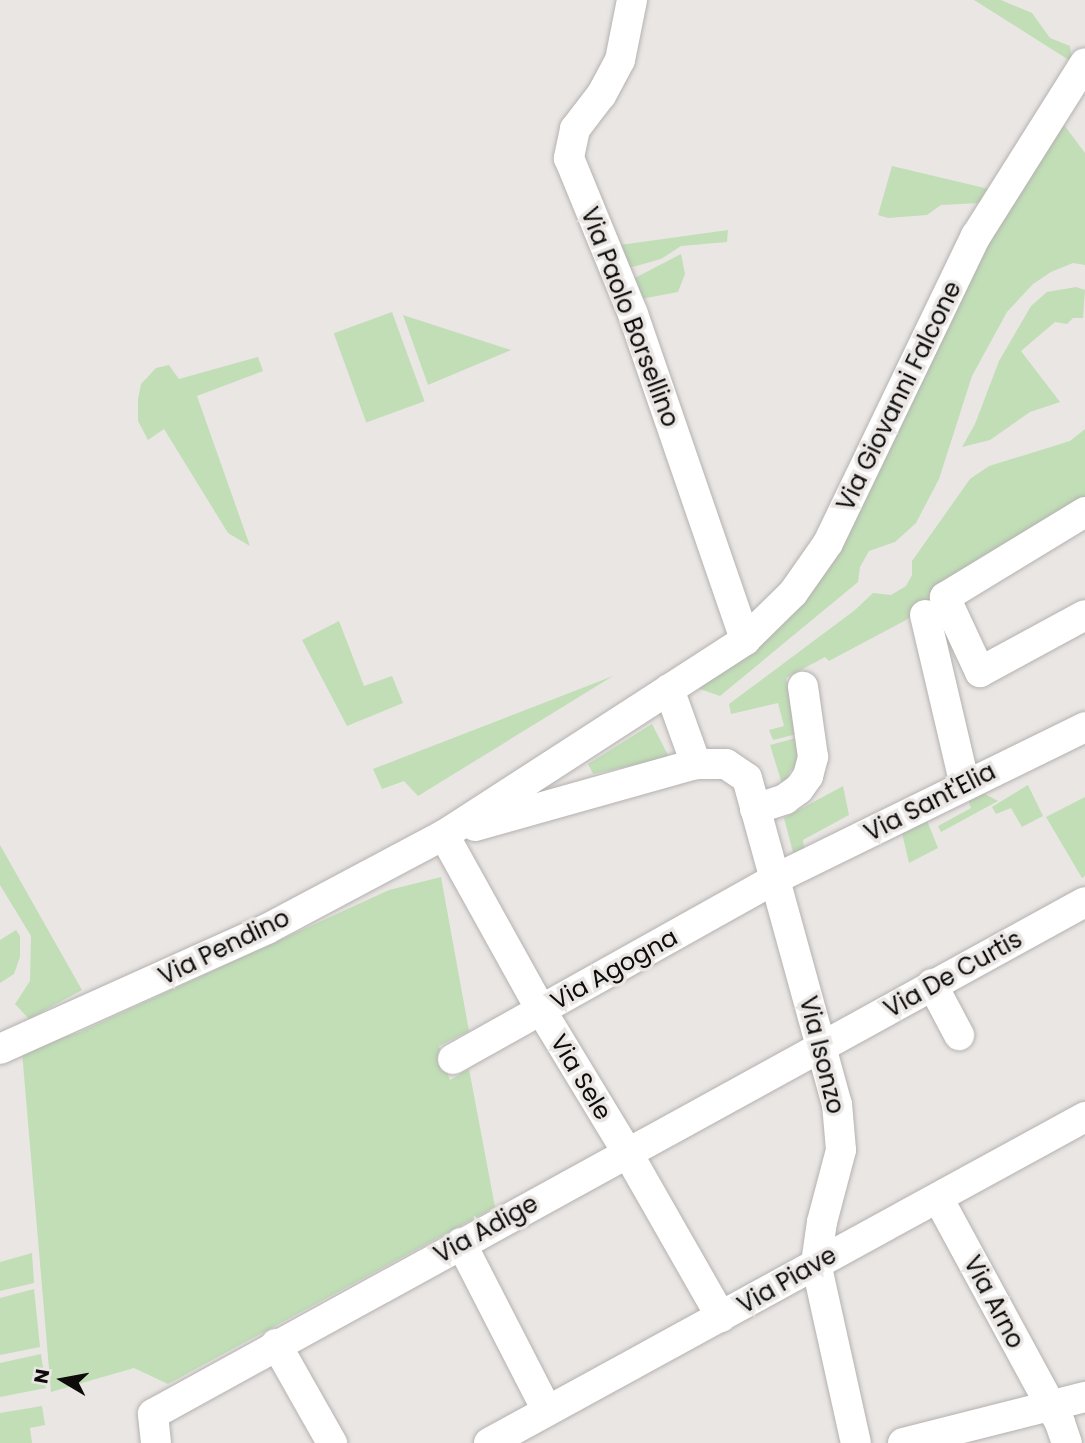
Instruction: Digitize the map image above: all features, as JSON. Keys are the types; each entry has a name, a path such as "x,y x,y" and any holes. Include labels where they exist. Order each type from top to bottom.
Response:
{"street":[{"name":"Via Paolo Borsellino","path":"632,0 629,30 620,60 601,95 575,129 569,158 633,314 745,640"},
{"name":"Via Giovanni Falcone","path":"669,690 745,640 793,593 828,543 976,236 1076,82 1085,63"},
{"path":"1085,512 945,597 980,672 1085,615"},
{"path":"925,615 965,785"},
{"path":"755,809 785,799 799,789 808,776 813,757 803,687"},
{"path":"669,690 695,764"},
{"name":"Via Pendino","path":"0,1049 267,929 444,835 669,690"},
{"name":"Via Sant'Elia","path":"775,879 965,785 1083,732"},
{"name":"Via Pendino","path":"444,835 695,764 726,764"},
{"name":"Via Isonzo","path":"726,764 747,778 837,1104 841,1150 822,1222 816,1264 856,1443"},
{"name":"Via Sele","path":"444,835 541,1010 627,1152 721,1317"},
{"name":"Via Agogna","path":"453,1059 775,879"},
{"name":"Via De Curtis","path":"822,1048 932,984 1085,902"},
{"path":"932,984 958,1035"},
{"name":"Via Adige","path":"156,1443 153,1414 461,1242 822,1048"},
{"name":"Via Piave","path":"489,1443 1085,1117"},
{"name":"Via Arno","path":"938,1198 1067,1443"},
{"path":"461,1242 547,1410"},
{"path":"276,1344 332,1443"},
{"path":"903,1443 1085,1397"}],"green space":[{"path":"974,0 1001,0 1032,13 1050,38 1070,46 1072,62"},
{"path":"1061,121 1085,153 1085,265 1073,263 1051,272 1033,284 1007,312 972,376 939,479 916,523 895,542 869,551 860,567 858,582 720,696 697,688 737,664 769,636 852,527 976,265"},
{"path":"892,166 993,190 981,203 941,205 927,215 888,218 878,215"},
{"path":"728,230 727,242 681,246 661,259 629,268 620,245"},
{"path":"681,254 685,274 678,292 641,299 633,279"},
{"path":"1076,287 1085,290 1083,318 1073,318 1067,324 1055,322 1021,351 1060,402 1030,412 990,440 962,447 975,424 999,361 1031,306 1047,292"},
{"path":"392,312 424,401 366,422 334,333"},
{"path":"403,315 511,350 428,385"},
{"path":"258,357 263,371 197,396 250,546 228,533 164,429 148,440 138,421 138,399 141,384 156,368 169,365 179,379"},
{"path":"1085,429 1085,512 906,620 829,661 825,657 786,678 797,734 773,740 769,730 784,726 778,703 731,714 729,704 855,610 873,593 891,595 906,586 912,575 912,561 970,479 989,466 1070,441"},
{"path":"339,621 364,686 392,676 403,703 347,726 302,640"},
{"path":"613,676 418,796 404,781 382,789 373,769"},
{"path":"652,724 669,757 593,774 588,764"},
{"path":"796,738 800,763 790,771 783,787 770,745"},
{"path":"1028,785 1043,816 1022,827 1011,808 996,814 992,807"},
{"path":"843,786 849,815 803,840 805,856 795,860 784,818"},
{"path":"983,793 998,801 941,832 938,826 971,808 968,800"},
{"path":"1085,797 1085,876 1082,878 1046,817"},
{"path":"926,818 938,848 909,863 901,829"},
{"path":"0,845 82,990 29,1019 15,1004 30,981 31,936 0,885"},
{"path":"441,877 469,1031 439,1046 450,1080 469,1069 495,1207 168,1384 134,1368 51,1392 22,1052 80,1032 389,890"},
{"path":"16,930 20,936 20,957 14,974 0,983 0,940"},
{"path":"32,1253 34,1283 0,1291 0,1262"},
{"path":"34,1289 40,1347 0,1355 0,1298"},
{"path":"41,1354 46,1388 0,1397 0,1363"},
{"path":"42,1406 45,1425 30,1428 32,1443 0,1443 0,1413"}]}
